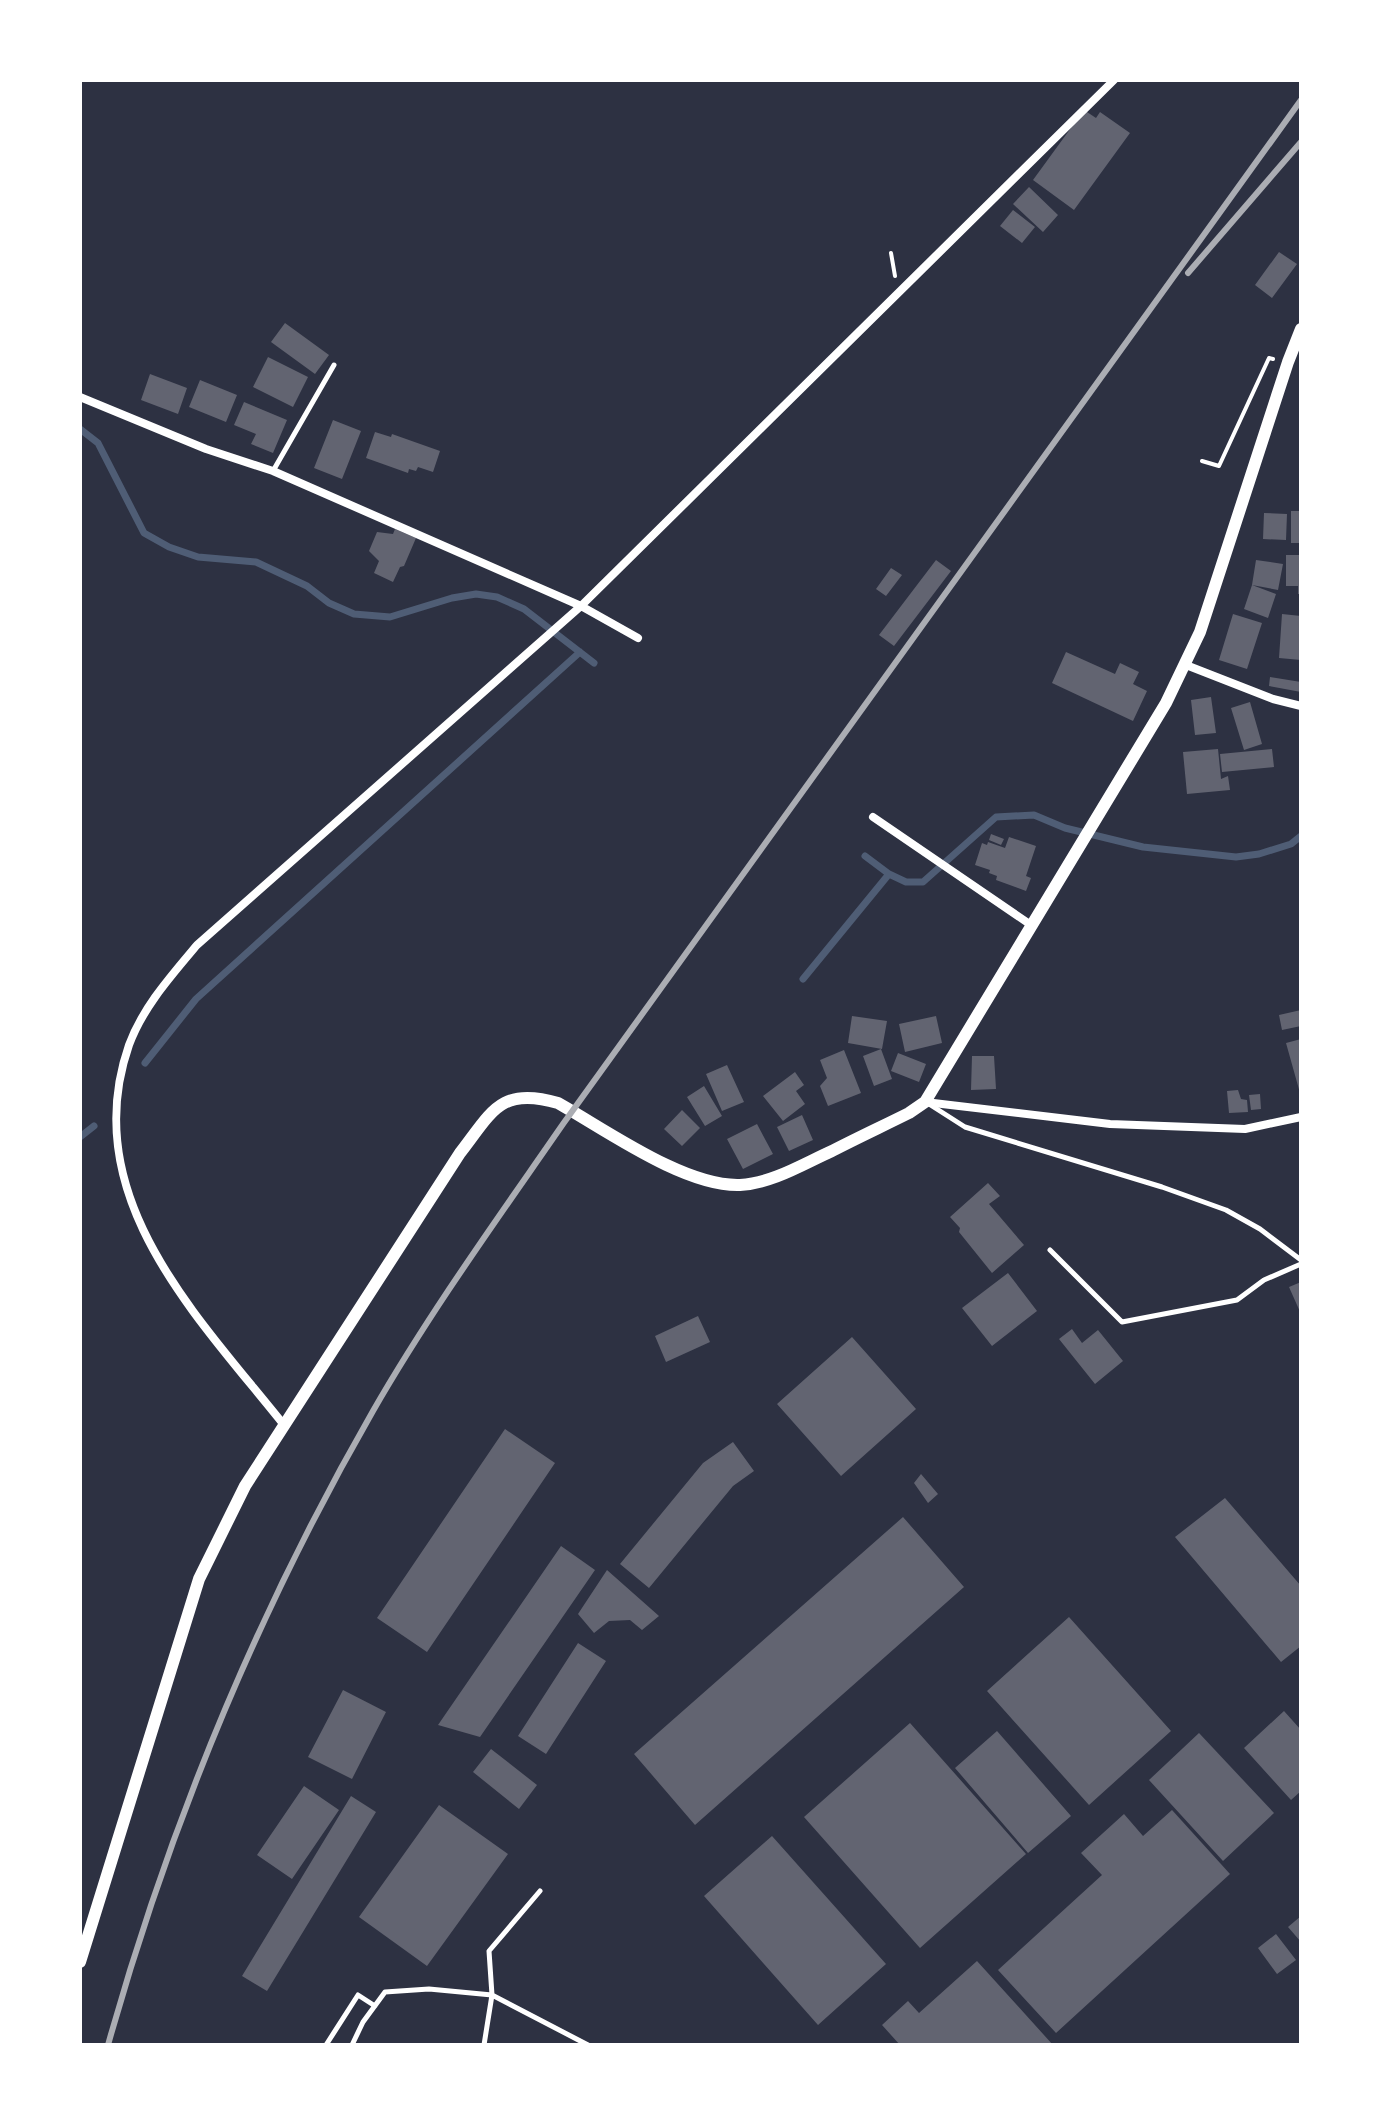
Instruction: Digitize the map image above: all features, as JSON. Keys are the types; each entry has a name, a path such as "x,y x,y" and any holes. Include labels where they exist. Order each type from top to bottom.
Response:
{"street":[{"path":"284,1425 170,1281 146,1237 123,1179 117,1141 117,1099 130,1044 155,996 197,945 581,606 1114,80"},
{"path":"80,1962 199,1579 245,1486 460,1153 496,1107 513,1097 539,1097 558,1103 668,1165 710,1181 741,1185 761,1182 792,1170 909,1113 925,1102 1186,665 1200,632 1301,329"},
{"path":"80,397 206,449 273,471 581,606 638,638"},
{"path":"1186,665 1273,699 1301,706"},
{"path":"873,817 1031,925"},
{"path":"925,1102 1110,1124 1245,1129 1301,1117"}],"lane":[{"path":"273,471 334,365"},
{"path":"925,1102 965,1127 1162,1187 1226,1210 1260,1229 1301,1262 1264,1280 1237,1300 1122,1322 1050,1250"},
{"path":"484,2045 492,1995 489,1951 540,1891"},
{"path":"352,2045 385,1992 429,1989 492,1995 588,2045"},
{"path":"326,2045 358,1995 375,2006"}],"path":[{"path":"1202,461 1219,466 1269,358 1288,362"}],"building":[{"path":"1084,110 1096,118 1100,112 1130,133 1074,210 1033,180"},
{"path":"1029,187 1058,215 1043,232 1013,204"},
{"path":"1013,210 1035,227 1022,243 1000,226"},
{"path":"1279,252 1297,264 1272,298 1255,285"},
{"path":"285,323 329,355 315,374 271,342"},
{"path":"268,357 308,377 293,407 253,387"},
{"path":"150,374 187,388 178,414 141,400"},
{"path":"200,380 237,395 226,422 189,407"},
{"path":"244,402 287,420 273,453 251,444 256,434 234,425"},
{"path":"333,420 361,431 342,479 314,468"},
{"path":"375,432 391,437 392,434 440,451 433,472 418,467 416,471 409,469 408,473 366,458"},
{"path":"1291,511 1301,511 1301,543 1291,543"},
{"path":"1264,513 1287,514 1286,540 1263,539"},
{"path":"395,529 416,538 393,582 374,573 379,561 369,551 377,532 393,534"},
{"path":"1286,555 1301,555 1301,594 1298,594 1298,586 1286,586"},
{"path":"936,560 951,571 894,646 879,635"},
{"path":"1256,560 1283,564 1278,590 1252,585"},
{"path":"891,568 902,575 886,596 876,589"},
{"path":"1252,585 1276,594 1268,618 1244,609"},
{"path":"1233,614 1262,623 1247,669 1219,660"},
{"path":"1282,614 1301,616 1301,660 1279,658"},
{"path":"1066,652 1115,674 1120,663 1139,672 1133,684 1147,691 1133,721 1052,683"},
{"path":"1270,677 1301,682 1301,692 1269,686"},
{"path":"1211,697 1216,733 1195,735 1191,700"},
{"path":"1250,702 1262,744 1244,750 1231,708"},
{"path":"1218,749 1221,779 1228,776 1230,790 1187,794 1183,752"},
{"path":"1272,749 1274,767 1222,772 1220,754"},
{"path":"991,834 1004,839 1001,845 989,840"},
{"path":"1009,837 1036,846 1026,876 1031,878 1026,891 996,880 997,876 989,873 990,870 975,865 982,843 1005,848"},
{"path":"1301,1010 1301,1026 1282,1030 1279,1015"},
{"path":"852,1016 887,1021 882,1049 848,1043"},
{"path":"936,1016 942,1043 905,1052 899,1024"},
{"path":"1301,1039 1301,1093 1300,1093 1286,1043"},
{"path":"881,1049 892,1079 874,1086 863,1056"},
{"path":"844,1050 861,1093 828,1106 820,1086 827,1078 820,1060"},
{"path":"898,1053 926,1064 919,1082 891,1071"},
{"path":"972,1056 994,1056 996,1089 971,1090"},
{"path":"727,1065 744,1102 722,1111 706,1074"},
{"path":"795,1072 804,1085 796,1091 805,1104 783,1121 763,1096"},
{"path":"704,1086 722,1116 705,1126 687,1097"},
{"path":"1238,1090 1241,1099 1247,1100 1248,1112 1229,1113 1227,1091"},
{"path":"1260,1094 1261,1109 1251,1110 1249,1095"},
{"path":"682,1110 700,1128 682,1146 664,1129"},
{"path":"802,1115 813,1140 789,1151 777,1127"},
{"path":"757,1124 773,1154 743,1169 727,1139"},
{"path":"988,1183 1000,1196 989,1204 1024,1245 992,1273 950,1217"},
{"path":"1008,1273 1037,1311 992,1346 962,1308"},
{"path":"1301,1282 1301,1314 1289,1287"},
{"path":"698,1316 710,1342 666,1362 655,1336"},
{"path":"1072,1329 1082,1343 1098,1330 1123,1361 1095,1384 1059,1339"},
{"path":"852,1337 916,1409 841,1476 777,1404"},
{"path":"505,1429 555,1463 427,1652 377,1618"},
{"path":"733,1442 754,1471 733,1486 649,1588 620,1564 703,1463"},
{"path":"921,1474 938,1494 928,1503 914,1483"},
{"path":"1225,1498 1301,1586 1301,1646 1281,1662 1175,1537"},
{"path":"903,1517 964,1587 695,1825 634,1754"},
{"path":"561,1546 595,1570 480,1737 438,1725"},
{"path":"607,1570 659,1616 642,1630 630,1620 609,1621 594,1633 578,1614"},
{"path":"1069,1617 1171,1731 1089,1805 987,1691"},
{"path":"578,1643 606,1661 546,1754 518,1736"},
{"path":"343,1690 386,1712 352,1779 308,1757"},
{"path":"1284,1711 1301,1730 1301,1791 1291,1800 1244,1748"},
{"path":"910,1723 1026,1854 920,1948 804,1817"},
{"path":"997,1731 1071,1816 1028,1853 955,1768"},
{"path":"1199,1733 1274,1813 1223,1861 1149,1780"},
{"path":"491,1749 537,1785 519,1809 473,1772"},
{"path":"304,1786 339,1810 292,1879 257,1855"},
{"path":"351,1796 376,1812 267,1991 242,1976"},
{"path":"439,1805 508,1854 427,1966 359,1917"},
{"path":"1172,1810 1230,1874 1056,2033 998,1970 1102,1875 1081,1853 1124,1814 1143,1836"},
{"path":"772,1836 886,1964 818,2025 704,1896"},
{"path":"1301,1916 1301,1942 1288,1927"},
{"path":"1276,1934 1296,1960 1277,1974 1258,1948"},
{"path":"977,1961 1053,2045 900,2045 882,2025 908,2001 919,2013"}],"waterway":[{"path":"80,429 98,443 144,533 169,547 198,557 256,562 307,586 329,603 354,614 390,617 452,598 476,594 497,597 524,609 594,663"},
{"path":"145,1063 196,999 580,652"},
{"path":"803,979 889,874 906,882 923,882 996,817 1034,815 1065,828 1143,847 1236,857 1291,844 1301,836"},
{"path":"865,856 889,874"},
{"path":"80,1137 94,1126"}],"railway":[{"path":"108,2045 159,1881 221,1720 292,1563 395,1374 563,1124 1301,100"},
{"path":"1188,273 1301,142"}]}
